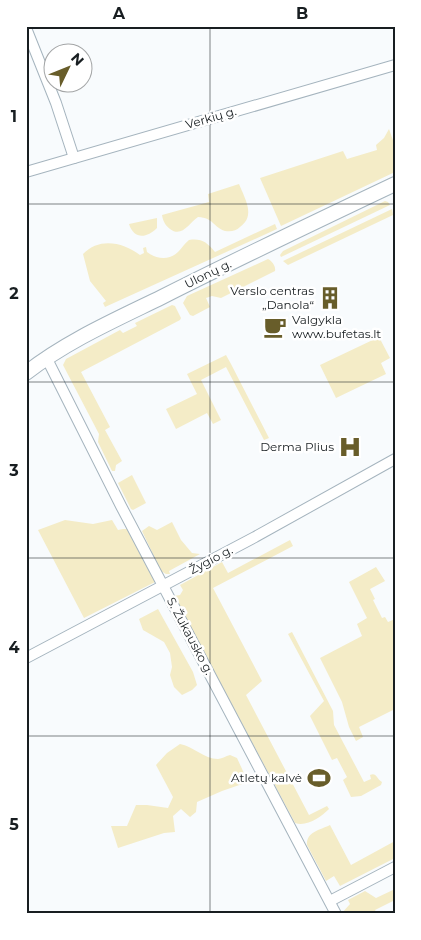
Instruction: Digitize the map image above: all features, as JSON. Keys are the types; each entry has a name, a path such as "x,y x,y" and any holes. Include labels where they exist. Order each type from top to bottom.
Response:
{"main road":[{"name":"Ulonų g.","path":"26,373 46,357 97,330 209,273 395,184"}],"street":[{"path":"26,28 56,103 74,158"},
{"name":"Verkių g.","path":"26,172 395,65"},
{"name":"S. Žukausko g.","path":"46,357 120,506 336,914"},
{"name":"Žygio g.","path":"26,658 163,586 395,459"},
{"path":"330,901 395,867"}],"shaded area":[{"path":"389,129 395,146 395,172 281,226 260,178 343,151 347,159 377,150 376,145 384,138"},
{"path":"239,184 248,207 248,213 245,223 237,229 225,231 207,219 198,217 185,229 178,232 170,229 164,223 162,215 209,202 208,194"},
{"path":"385,201 390,205 281,257 280,255 283,251"},
{"path":"392,209 393,215 288,265 283,261"},
{"path":"157,218 157,228 149,234 141,236 134,233 129,224"},
{"path":"275,224 277,229 105,307 103,303 106,301 90,281 83,254 96,245 111,243 119,244 140,255 144,253 143,248 146,247 147,252 158,257 167,258 178,252 189,240 204,242 215,252"},
{"path":"268,259 275,267 275,271 221,298 212,296 206,298 210,307 193,316 190,315 183,303 187,296"},
{"path":"172,305 175,306 181,318 180,320 81,372 110,427 105,430 122,461 116,465 115,471 112,471 98,442 99,434 63,365 66,359 120,330 123,333 137,326 135,323"},
{"path":"379,337 390,358 381,363 386,374 336,398 320,365"},
{"path":"226,355 269,438 264,440 226,367 201,380 221,420 213,424 207,413 176,429 166,409 197,394 187,374"},
{"path":"132,475 146,503 133,510 118,483"},
{"path":"65,520 93,524 112,520 118,530 127,529 155,582 84,618 38,530"},
{"path":"172,522 181,540 192,553 200,554 169,571 170,574 166,574 161,571 142,531 149,526 157,530"},
{"path":"290,540 293,546 213,588 262,681 246,695 309,815 327,806 329,809 314,820 304,824 295,823 174,596 180,595 183,590 180,585 222,562 228,573"},
{"path":"376,567 385,581 370,589 375,599 373,600 382,618 385,617 388,622 395,619 395,709 359,727 363,737 356,741 349,727 342,702 320,658 362,636 357,624 367,618 349,582"},
{"path":"158,609 193,672 197,685 182,695 174,687 170,675 172,667 170,653 164,642 143,630 139,619"},
{"path":"292,632 333,711 334,725 364,782 371,779 370,775 372,774 376,775 382,782 381,785 361,796 351,797 343,780 347,777 337,758 332,760 310,716 324,701 288,634"},
{"path":"180,744 213,758 219,759 230,755 237,758 248,782 197,802 196,812 190,817 181,809 173,816 175,832 164,833 118,848 111,826 127,826 136,805 168,808 173,797 156,765 167,753"},
{"path":"330,825 351,865 395,841 395,858 340,886 334,876 326,881 307,845 307,841 311,834"},
{"path":"395,889 395,900 375,910 377,914 342,913 350,904 348,900 365,891 376,898"}],"place":[{"name":"Verslo centras „Danola“","path":"330,298"},
{"name":"Valgykla www.bufetas.lt","path":"275,327"},
{"name":"Derma Plius","path":"350,447"},
{"name":"Atletų kalvė","path":"319,778"}]}
